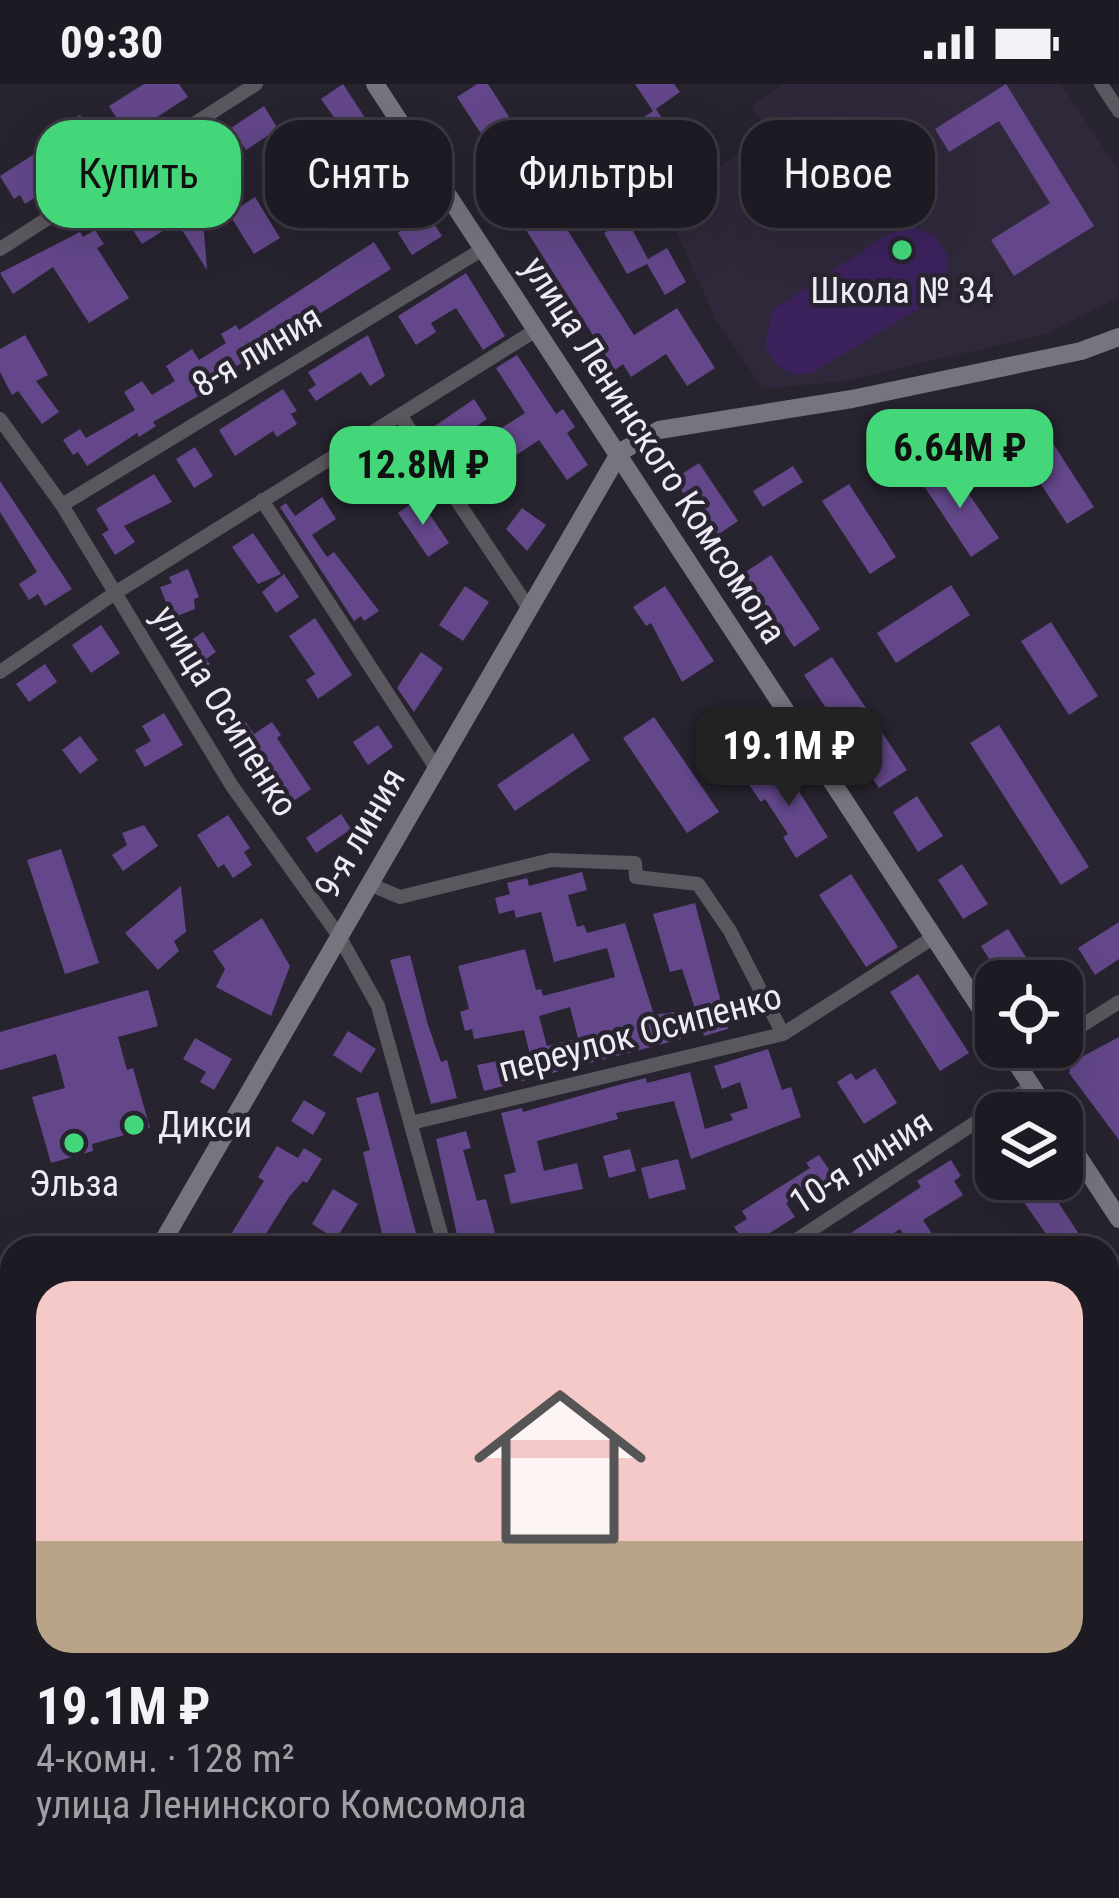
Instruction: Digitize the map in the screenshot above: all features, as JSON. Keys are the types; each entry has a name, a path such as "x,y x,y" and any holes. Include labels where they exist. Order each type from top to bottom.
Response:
{"street":[{"path":"0,249 256,84"},
{"name":"улица Ленинского Комсомола","path":"374,84 620,452 975,1000"},
{"path":"1101,84 1119,111"},
{"name":"8-я линия","path":"62,505 483,249"},
{"path":"0,672 115,592 536,330"},
{"path":"620,452 659,430 852,399 1082,351 1119,337"},
{"path":"400,415 530,610"},
{"name":"улица Осипенко","path":"0,419 62,505 232,786 339,936 378,1006 443,1236"},
{"name":"9-я линия","path":"166,1236 620,452"},
{"path":"262,500 436,768"},
{"path":"369,884 400,898 551,860 634,862 636,877 698,884 730,932 783,1034"},
{"name":"переулок Осипенко","path":"411,1123 783,1034 934,938"},
{"path":"1083,1025 1119,1002"},
{"path":"1019,1068 1036,1092"},
{"name":"10-я линия","path":"802,1236 1031,1085"},
{"path":"1083,1164 1119,1219"}],"shaded area":[{"name":"Школа № 34","path":"784,84 1061,84 1119,171 1119,297 1047,334 845,381 763,389 716,320 674,228 717,228 717,168 741,152 741,228 935,228 935,120 760,120 751,106"},
{"path":"915,228 935,235 947,255 947,283 930,302 812,373 793,375 777,365 765,346 773,310 887,235"}],"building":[{"path":"144,84 179,84 188,97 153,120 118,120 109,106"},
{"path":"343,84 366,120 336,120 321,99"},
{"path":"477,84 488,84 511,120 476,120 476,126 457,97"},
{"path":"635,84 674,84 680,92 653,111"},
{"path":"1006,84 1094,226 1014,276 991,240 1050,203 999,121 949,152 935,129"},
{"path":"264,106 273,120 265,120 265,138 246,150 241,143 241,121"},
{"path":"656,109 663,120 640,120"},
{"path":"36,153 36,197 25,204 20,195 14,199 0,176"},
{"path":"255,197 265,213 265,228 274,228 280,238 254,254 238,228 241,206"},
{"path":"132,228 167,228 142,244"},
{"path":"181,228 202,228 207,270"},
{"path":"406,228 437,228 442,236 412,255 398,233"},
{"path":"525,228 566,228 634,335 677,308 715,368 687,386 666,354 631,377 623,364 615,370"},
{"path":"631,228 648,259 667,248 686,282 665,295 647,264 627,274 604,233"},
{"path":"95,230 104,244 97,248 129,298 89,323 53,267 13,294 0,273 80,232 83,237"},
{"path":"374,242 391,269 213,382 216,386 153,422 156,426 139,437 137,433 87,466 78,452 73,455 63,440 80,429 86,438 135,410 124,392 142,381 152,395 175,381 166,366 192,349 199,360 226,343 221,334 236,325 239,330"},
{"path":"466,273 505,336 483,350 456,308 431,323 436,332 416,345 398,316"},
{"path":"25,335 48,375 36,381 59,412 42,424 18,391 12,395 0,372 0,349"},
{"path":"368,335 385,376 370,386 361,372 316,401 308,390 316,385 308,372"},
{"path":"517,355 556,414 563,409 575,427 567,433 588,465 567,480 539,440 501,465 507,473 479,492 463,469 507,440 500,429 525,413 496,368"},
{"path":"283,389 297,411 291,414 297,424 277,437 273,431 235,456 219,430"},
{"path":"474,399 487,419 445,448 432,428"},
{"path":"1047,434 1094,507 1067,524 1020,452"},
{"path":"378,445 399,477 364,501 343,469"},
{"path":"195,447 213,476 194,488 176,459"},
{"path":"699,463 738,521 713,538 674,479"},
{"path":"949,465 999,538 971,557 922,483"},
{"path":"793,466 803,482 763,507 753,491"},
{"path":"154,474 172,502 124,526 135,542 115,555 102,534 109,530 96,509"},
{"path":"0,481 72,589 45,606 38,594 29,600 19,584 37,572 0,512"},
{"path":"849,484 896,557 870,574 822,501"},
{"path":"322,497 336,519 312,535 327,557 334,552 379,611 364,621 361,616 354,621 280,507 286,503 295,516"},
{"path":"419,498 449,543 428,557 398,513"},
{"path":"522,508 546,525 527,551 506,529"},
{"path":"253,533 281,574 258,584 232,547"},
{"path":"771,555 820,629 794,647 744,573"},
{"path":"188,569 199,597 194,599 195,609 172,618 160,587"},
{"path":"284,574 299,597 276,613 262,592"},
{"path":"951,585 970,615 896,663 877,633"},
{"path":"465,586 489,602 463,641 439,625"},
{"path":"665,586 714,661 682,682 651,623 646,626 633,607"},
{"path":"315,618 352,675 318,699 306,680 315,674 289,636"},
{"path":"1051,622 1098,696 1069,715 1021,641"},
{"path":"101,625 120,653 91,673 72,645"},
{"path":"203,632 216,652 206,659 210,664 195,674 178,649"},
{"path":"421,652 443,668 414,712 397,688"},
{"path":"832,657 907,770 879,788 804,675"},
{"path":"45,664 57,682 29,702 16,684"},
{"path":"164,713 183,745 145,767 135,750 151,741 142,726"},
{"path":"654,717 719,812 687,833 623,738"},
{"path":"245,721 254,734 272,722 281,735 277,738 311,789 285,807 231,730"},
{"path":"378,725 393,747 368,765 353,742"},
{"path":"999,725 1089,867 1061,885 970,743"},
{"path":"573,733 590,760 515,811 497,785"},
{"path":"80,736 98,760 80,774 62,750"},
{"path":"780,762 828,837 796,858 783,837 788,834 748,783"},
{"path":"917,796 943,836 918,852 893,812"},
{"path":"341,814 351,829 316,853 306,838"},
{"path":"228,815 250,848 244,852 252,865 233,878 224,864 218,868 197,835"},
{"path":"144,825 158,846 123,871 112,855 127,845 122,833"},
{"path":"61,849 99,963 65,974 27,860"},
{"path":"962,864 988,904 963,919 938,880"},
{"path":"582,872 587,890 568,895 577,927 584,925 587,933 625,923 654,1015 674,1012 681,1039 484,1091 477,1065 530,1055 524,1030 474,1039 472,1029 465,1031 460,1012 469,1009 458,966 525,949 536,990 541,989 543,996 615,977 607,948 554,962 541,912 516,918 514,910 499,914 495,898 510,894 507,883 527,878 529,886","holes":["570,1007 578,1038 547,1046 539,1016"]},
{"path":"851,874 898,947 866,967 819,895"},
{"path":"181,886 186,932 174,941 179,951 158,970 125,933"},
{"path":"695,903 728,1029 704,1036 682,969 670,972 653,914"},
{"path":"262,918 290,966 271,1016 216,987 225,969 213,951"},
{"path":"1119,922 1119,959 1095,975 1078,948"},
{"path":"1008,929 1028,960 990,960 981,946"},
{"path":"410,955 428,1025 441,1062 447,1060 457,1098 431,1104 390,960"},
{"path":"918,974 969,1053 940,1071 890,992"},
{"path":"148,990 158,1026 118,1037 127,1070 133,1068 150,1128 92,1144 93,1151 51,1163 32,1097 65,1088 56,1054 0,1070 0,1032"},
{"path":"348,1031 376,1049 361,1073 333,1055"},
{"path":"1119,1037 1119,1140 1069,1073 1070,1068 1083,1068 1083,1056"},
{"path":"195,1038 232,1059 214,1090 200,1082 206,1072 183,1059"},
{"path":"768,1049 782,1090 791,1087 801,1117 691,1159 674,1101 616,1113 618,1119 537,1141 544,1171 577,1163 583,1189 511,1204 504,1175 516,1172 501,1113 522,1108 523,1112 646,1078 647,1083 690,1072 705,1129 733,1120 730,1114 748,1108 740,1082 722,1089 714,1066"},
{"path":"875,1068 897,1103 864,1124 837,1082 851,1073 856,1080"},
{"path":"378,1092 417,1236 383,1236 363,1152 370,1150 356,1098"},
{"path":"304,1100 326,1113 313,1135 291,1121"},
{"path":"466,1131 471,1148 463,1150 477,1201 486,1199 496,1236 457,1236 436,1139"},
{"path":"277,1146 298,1158 304,1148 322,1159 307,1183 303,1181 289,1197 265,1236 230,1236 264,1181 258,1177"},
{"path":"630,1149 636,1171 609,1178 603,1156"},
{"path":"819,1155 839,1184 814,1200 807,1189 786,1203 795,1217 765,1236 740,1236 734,1227 747,1219 742,1211 810,1168 806,1163"},
{"path":"678,1159 686,1189 649,1199 641,1168"},
{"path":"951,1160 961,1176 954,1181 963,1195 923,1220 933,1236 905,1236 900,1229 889,1236 846,1236 921,1187 917,1181"},
{"path":"333,1189 358,1204 338,1236 312,1224"},
{"path":"1022,1200 1057,1200 1080,1236 1048,1236"}],"place":[{"name":"Школа № 34","path":"902,250"},
{"name":"Дикси","path":"134,1125"},
{"name":"Эльза","path":"74,1143"}]}
